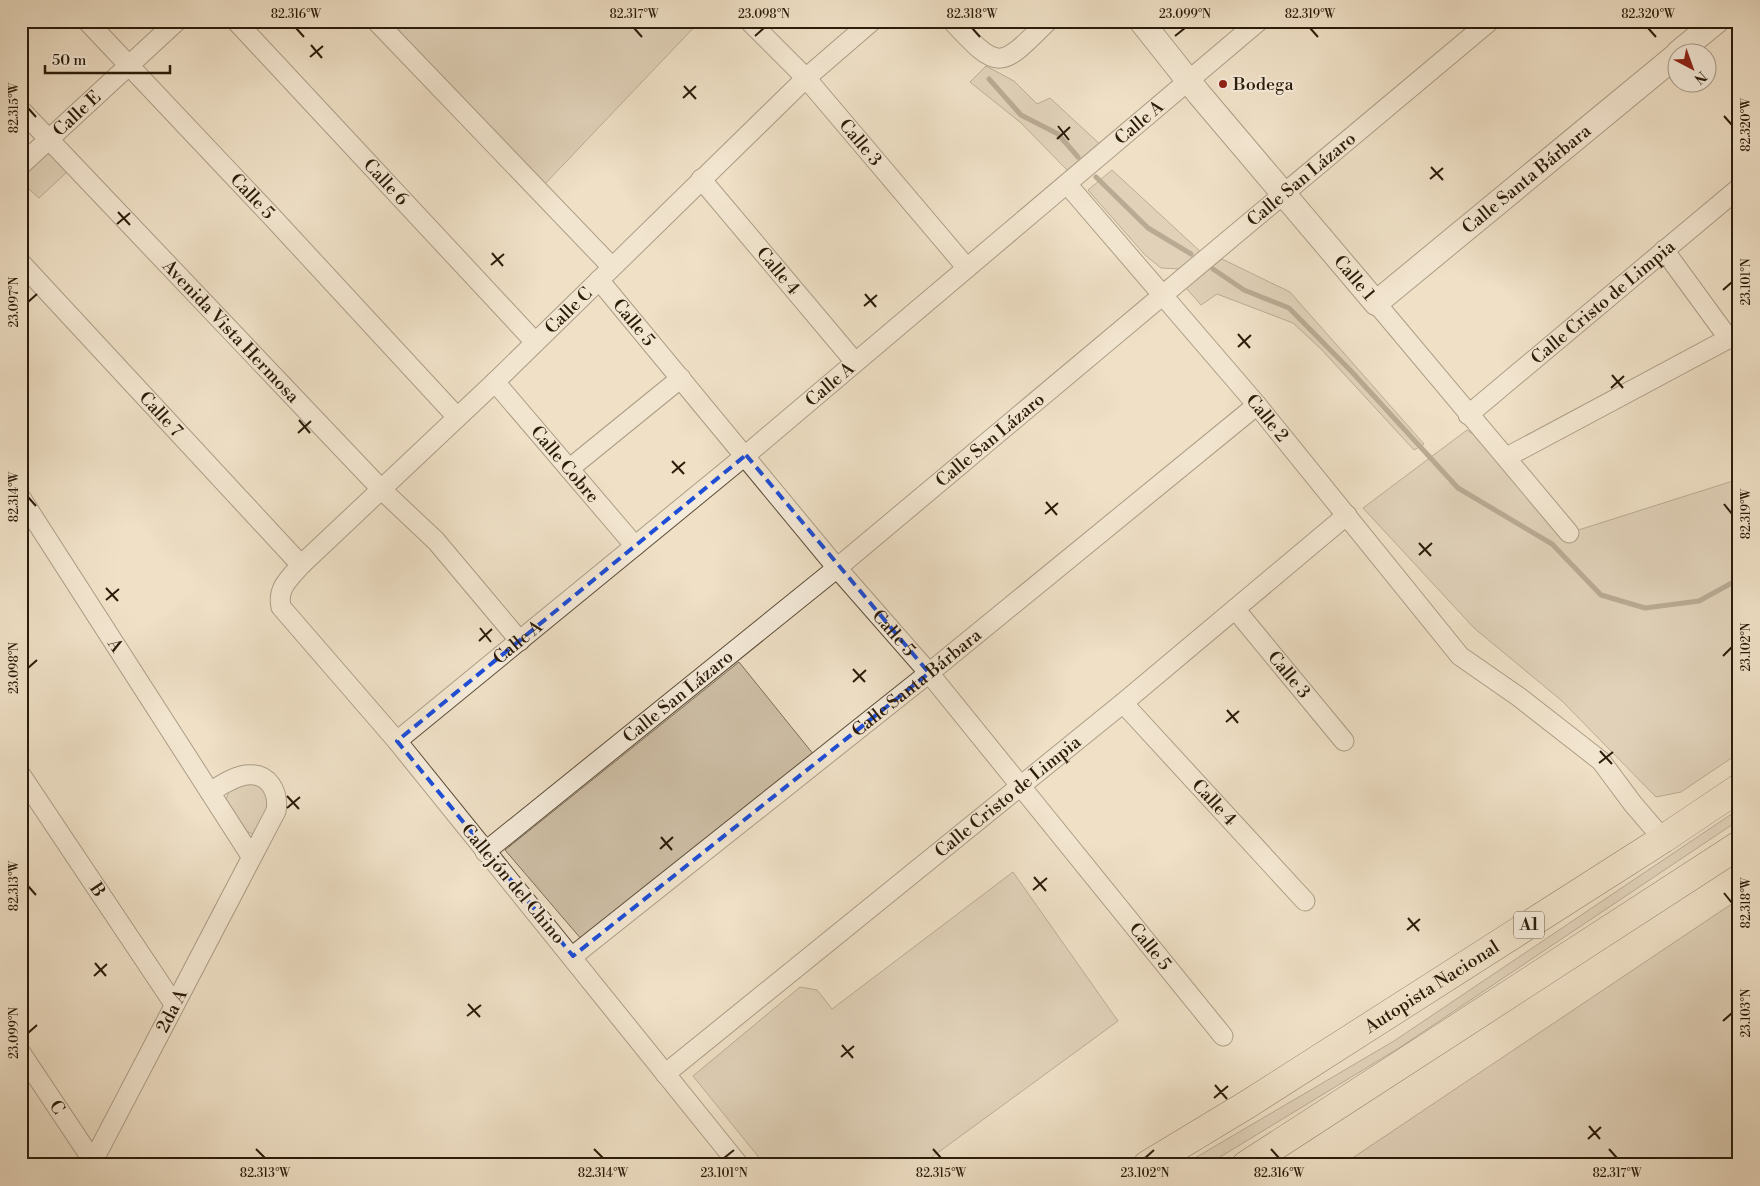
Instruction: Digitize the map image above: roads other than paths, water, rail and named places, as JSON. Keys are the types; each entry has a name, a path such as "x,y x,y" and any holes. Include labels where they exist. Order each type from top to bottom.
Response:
{"highway":[{"name":"Autopista Nacional","path":"1147,1165 1248,1104 1663,839 1739,788"},
{"path":"1246,1165 1739,845"}],"street":[{"name":"Calle 5","path":"88,21 457,417"},
{"name":"Calle E","path":"21,165 177,21"},
{"name":"Calle 6","path":"236,21 535,342"},
{"name":"Calle 5","path":"376,21 605,273 681,378 837,568 929,673 1114,904 1223,1036"},
{"name":"Calle 3","path":"749,21 806,78 968,268"},
{"name":"Calle C","path":"281,607 279,598 281,588 301,565 495,382 806,78 872,21"},
{"path":"952,21 978,49 994,59 1006,57 1015,52 1048,21"},
{"name":"Calle 1","path":"1141,21 1188,80 1468,415 1507,457 1569,533"},
{"name":"Calle A","path":"397,741 746,455 1259,21"},
{"name":"Calle San Lázaro","path":"485,852 837,568 1490,21"},
{"name":"Calle Santa Bárbara","path":"1691,42 1717,21"},
{"name":"Calle Santa Bárbara","path":"1376,303 1668,61"},
{"name":"Avenida Vista Hermosa","path":"21,110 382,490 436,540 520,641"},
{"name":"Calle 4","path":"701,179 855,362"},
{"name":"Calle 2","path":"1067,184 1257,405 1460,656 1519,697 1602,761 1633,804 1663,839"},
{"name":"Calle Cristo de Limpia","path":"1468,415 1739,188"},
{"path":"1507,457 1734,336 1664,250"},
{"name":"Calle 7","path":"21,263 301,565"},
{"path":"569,469 681,378"},
{"name":"Calle Cobre","path":"495,382 635,546"},
{"name":"Calle Santa Bárbara","path":"573,956 929,673 1257,405"},
{"name":"A","path":"21,498 251,856"},
{"name":"Calle Cristo de Limpia","path":"666,1074 1123,704 1347,515"},
{"name":"Callejón del Chino","path":"281,607 397,741 485,852 573,956 740,1165"},
{"name":"Calle 3","path":"1235,609 1344,741"},
{"name":"Calle 4","path":"1123,704 1305,901"},
{"name":"B","path":"21,774 174,1004"},
{"path":"210,792 225,782 247,774 260,777 275,790 278,799 276,811 251,856"},
{"name":"2da A","path":"92,1163 251,856"},
{"name":"C","path":"21,1052 92,1163"}],"waterway":[{"path":"989,79 1021,115 1058,134 1078,157"},
{"path":"1096,177 1148,228 1191,254"},
{"path":"1213,269 1244,290 1289,308 1351,371 1458,488 1552,544 1601,595 1645,608 1699,601 1739,579"}],"place":[{"name":"Bodega","path":"1223,84"}]}
